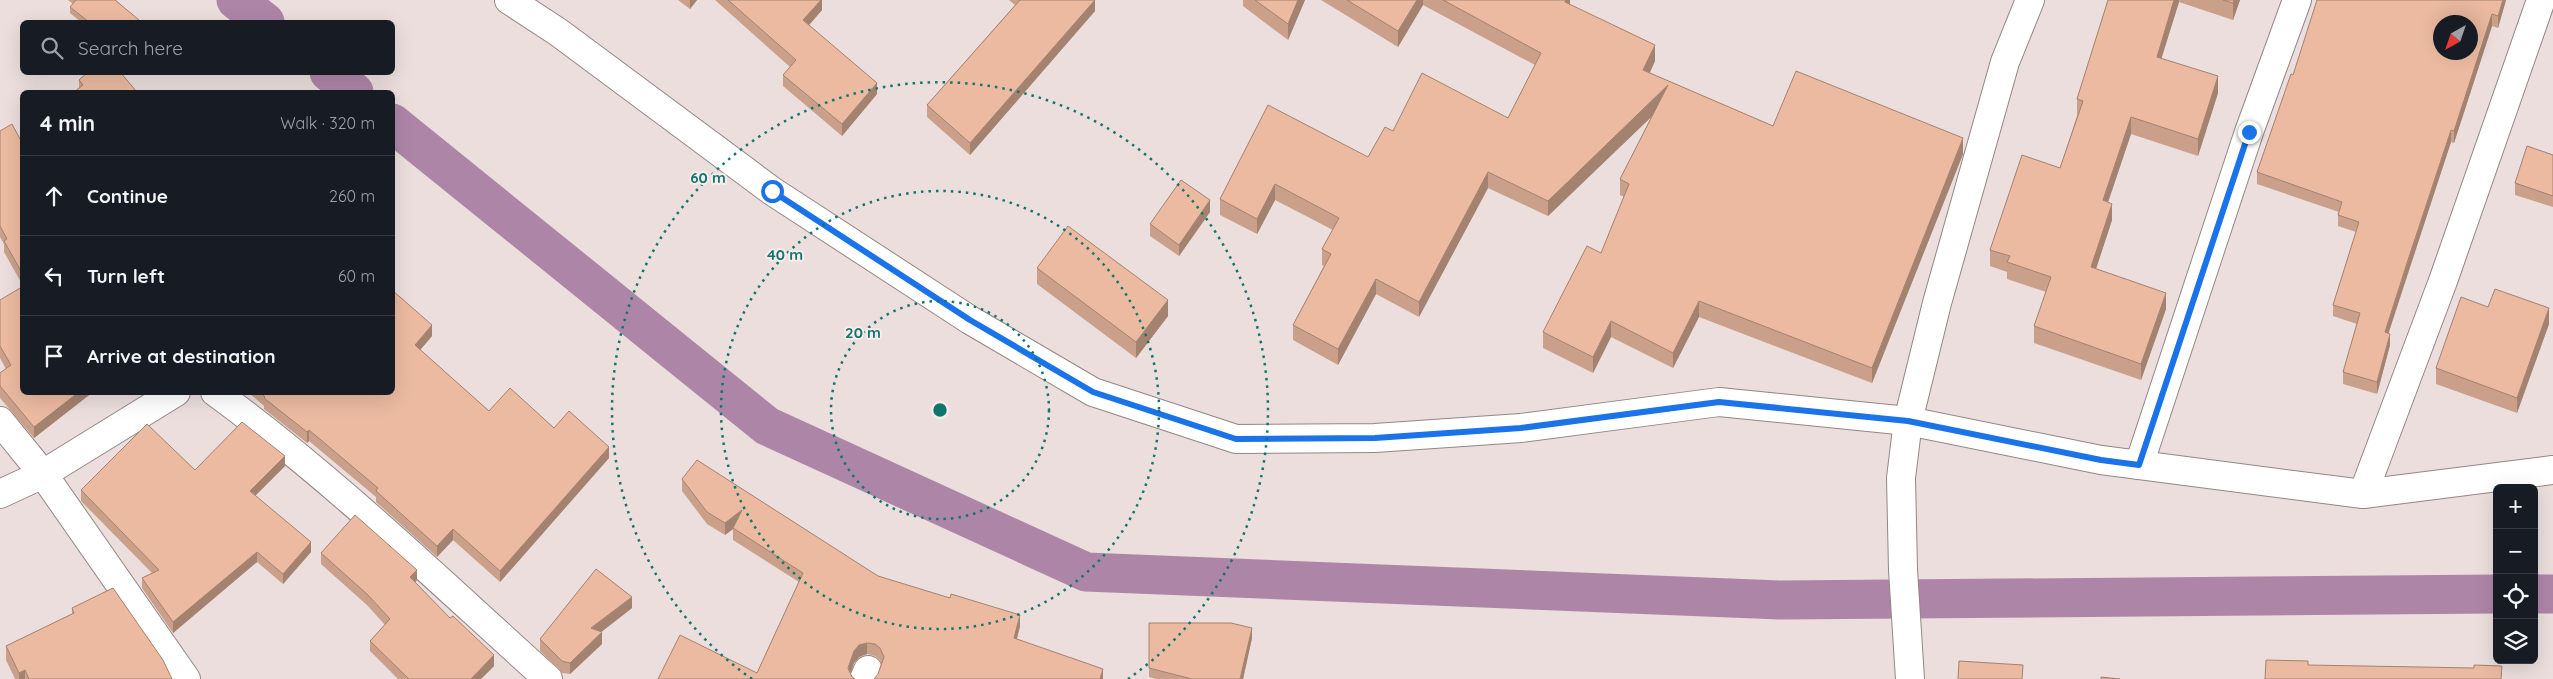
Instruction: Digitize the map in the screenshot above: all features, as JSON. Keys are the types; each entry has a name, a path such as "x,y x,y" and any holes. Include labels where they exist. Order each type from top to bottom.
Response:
{"street":[{"path":"509,0 558,32 772,191 970,320 1093,392 1236,439 1375,438 1521,428 1719,402 1908,421 2101,460 2363,494 2553,470"},
{"path":"1910,679 1903,570 1901,478 1908,421 1937,303 2004,62 2030,0"},
{"path":"2139,465 2249,132 2297,0"},
{"path":"2363,494 2443,281 2541,0"},
{"path":"0,494 43,474 171,395"},
{"path":"219,395 260,425 364,513 548,679"},
{"path":"0,421 43,474 186,679"}],"building":[{"path":"76,0 115,0 139,20 86,20 70,7"},
{"path":"728,0 821,0 803,20 877,83 842,124 783,75 796,60"},
{"path":"1020,0 1095,0 970,143 927,105"},
{"path":"1255,0 1298,0 1288,24"},
{"path":"1347,0 1417,0 1398,31"},
{"path":"1443,0 1566,0 1565,2 1655,45 1643,70 1773,126 1796,71 1963,138 1872,368 1699,301 1673,353 1611,321 1593,357 1543,332 1587,246 1601,253 1629,184 1620,179 1668,85 1548,201 1488,172 1419,302 1376,279 1338,349 1293,325 1331,254 1322,249 1339,218 1275,184 1257,219 1220,199 1268,105 1368,157 1385,127 1393,131 1422,73 1508,118 1541,53"},
{"path":"2108,0 2174,0 2157,57 2218,76 2198,139 2131,117 2103,200 2112,204 2091,267 2166,293 2141,364 2034,326 2051,277 2007,262 2010,256 1990,250 2022,155 2060,168 2083,101 2077,99"},
{"path":"2223,0 2234,0 2233,3"},
{"path":"2317,0 2503,0 2498,16 2492,14 2478,57 2478,15 2433,15 2433,60 2477,60 2454,131 2451,130 2385,332 2390,334 2377,382 2343,372 2360,313 2333,305 2359,222 2338,215 2342,202 2257,172 2291,74 2293,75"},
{"path":"85,75 123,75 135,90 77,90 83,85 79,80"},
{"path":"12,124 20,139 20,269 4,241 7,239 0,226 0,131"},
{"path":"2527,146 2553,155 2553,196 2515,183"},
{"path":"1181,180 1210,200 1179,245 1150,224"},
{"path":"1068,226 1168,300 1136,342 1037,268"},
{"path":"20,288 20,395 75,395 34,427 0,386 0,373 11,365 0,346 0,300"},
{"path":"2495,289 2549,308 2517,398 2436,368 2461,297 2488,307"},
{"path":"395,293 432,325 415,345 489,411 510,388 554,428 569,411 609,447 500,571 453,529 437,546 376,491 378,488 309,430 307,432 263,395 395,395"},
{"path":"242,422 285,456 250,491 311,542 283,574 257,552 173,622 142,578 159,570 81,490 147,424 195,470"},
{"path":"697,460 878,576 950,598 951,594 1020,615 1014,638 1103,669 1100,679 874,679 878,674 884,657 880,648 875,644 867,643 859,645 854,651 848,668 855,679 658,679 680,635 757,673 803,573 733,528 742,510 725,523 707,512 682,479"},
{"path":"355,515 417,570 410,577 450,618 453,616 494,655 471,679 409,679 370,641 390,619 368,595 321,553"},
{"path":"596,569 632,597 591,628 602,632 570,663 562,661 540,639"},
{"path":"113,588 163,660 172,679 29,679 25,670 19,673 6,646 74,613 72,608"},
{"path":"1149,623 1231,623 1252,628 1240,679 1192,679 1149,668"},
{"path":"2266,660 2308,661 2308,665 2474,668 2474,665 2502,666 2501,679 2265,679"},
{"path":"1959,661 2023,665 2022,679 1958,679"},
{"path":"2101,677 2120,679 2101,679"}],"waterway":[{"path":"236,0 262,20"},
{"path":"333,75 352,90"},
{"path":"395,125 767,426 1086,572 1780,600 2493,594"},
{"path":"2538,594 2553,594"}],"route":[{"path":"772,191 970,320 1093,392 1236,439 1375,438 1521,428 1719,402 1908,421 2101,460 2139,465 2249,132"}]}
